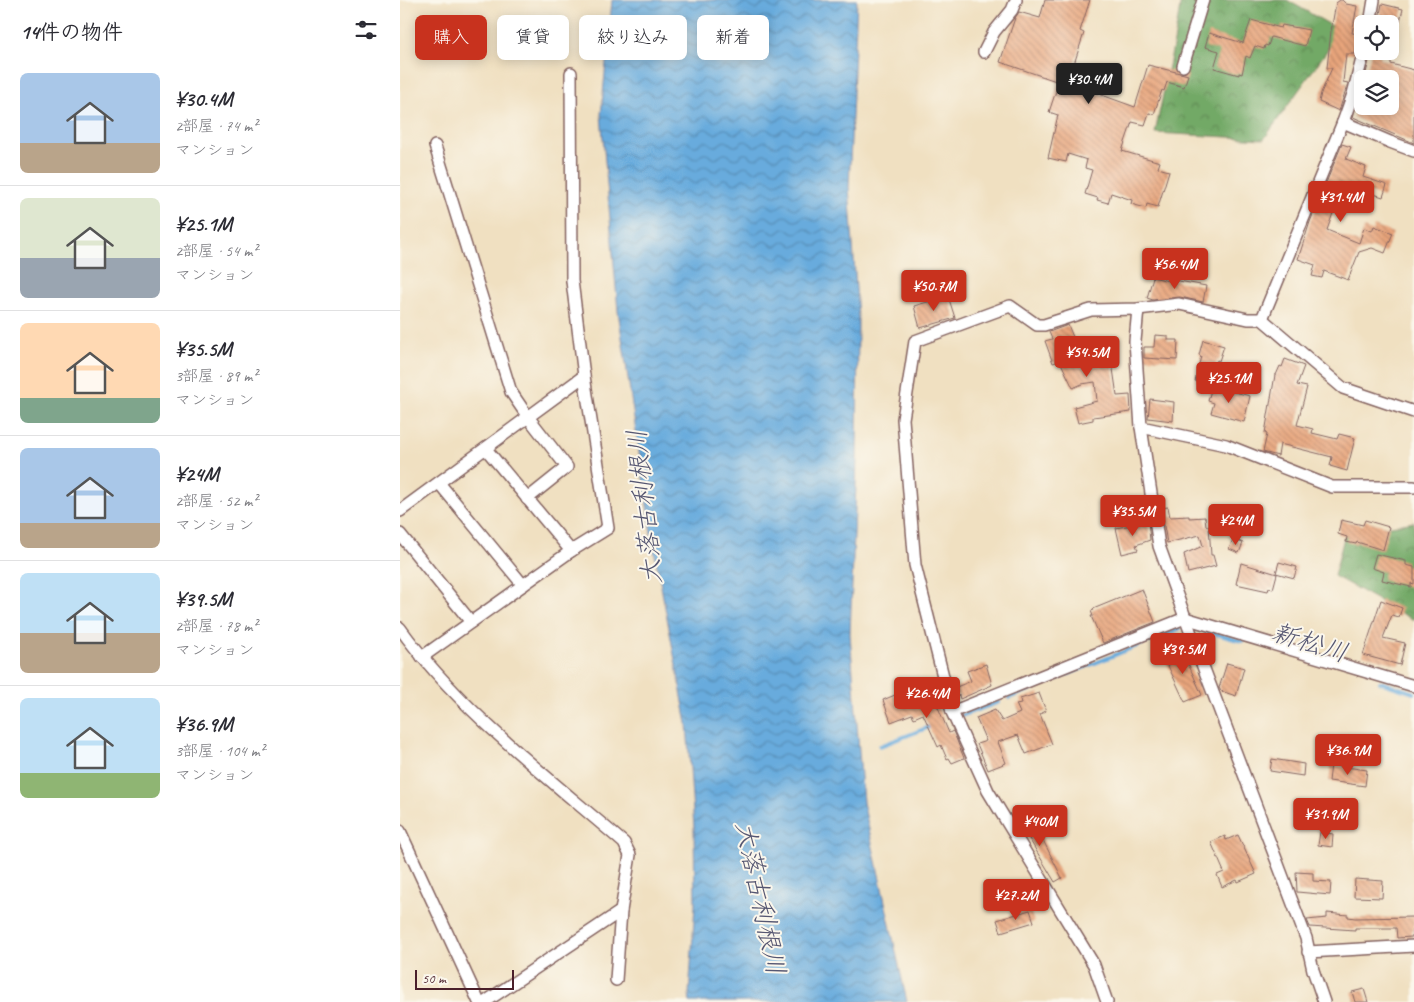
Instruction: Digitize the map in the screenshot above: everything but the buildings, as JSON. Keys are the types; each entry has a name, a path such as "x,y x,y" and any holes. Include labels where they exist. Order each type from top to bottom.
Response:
{"street":[{"path":"984,52 994,32 1012,10 1016,0"},
{"path":"1184,66 1203,0"},
{"path":"1372,15 1374,0"},
{"path":"1262,319 1343,122 1362,60"},
{"path":"422,656 571,551 608,528 584,376 572,281 571,73"},
{"path":"1343,122 1414,151"},
{"path":"435,146 511,392 528,417 568,467 526,499"},
{"path":"1107,1002 1094,965 988,792 952,712 915,564 913,547 903,419 916,341 1010,306 1037,326 1090,310 1138,310 1178,304 1248,319 1262,319 1343,388 1414,412"},
{"path":"1138,310 1136,340 1141,427 1159,546 1306,938 1308,952 1324,1002"},
{"path":"400,511 584,376"},
{"path":"1141,427 1226,444 1332,486 1414,487"},
{"path":"486,448 526,499 571,551"},
{"path":"439,483 523,585"},
{"path":"400,534 471,622"},
{"path":"952,712 1185,618 1414,686"},
{"path":"400,628 422,656 481,719 624,843 630,855 621,911 616,980"},
{"path":"400,831 479,1002"},
{"path":"485,1002 621,911"},
{"path":"1308,952 1414,946"}],"green space":[{"path":"1181,0 1287,0 1341,31 1264,139 1155,133"},
{"path":"1414,522 1414,620 1334,576 1345,534"}],"water":[{"name":"大落古利根川","path":"612,0 857,0 849,187 858,317 857,460 850,634 863,802 907,1002 690,1002 695,905 694,828 687,723 652,539 618,311 601,115 606,60 687,60 687,15 611,15"}],"waterway":[{"name":"新松川","path":"1195,628 1242,641"},
{"name":"新松川","path":"1009,698 1179,629"},
{"name":"新松川","path":"1380,682 1414,693"},
{"name":"新松川","path":"963,715 999,702"},
{"name":"新松川","path":"880,746 932,726"}]}
